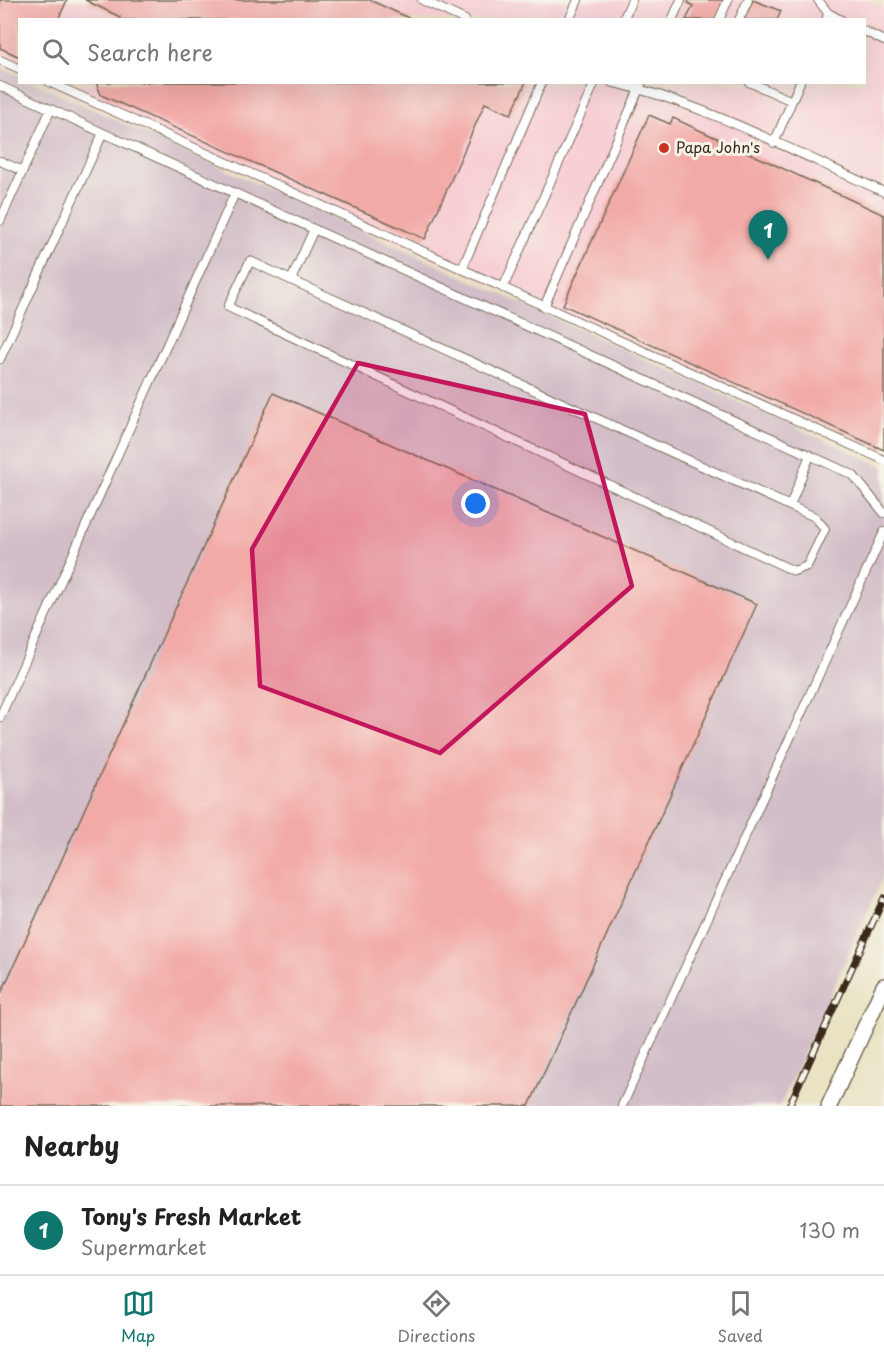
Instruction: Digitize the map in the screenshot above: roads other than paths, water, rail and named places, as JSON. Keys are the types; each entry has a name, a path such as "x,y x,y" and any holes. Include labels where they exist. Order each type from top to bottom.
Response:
{"street":[{"path":"829,1106 884,987"}],"lane":[{"path":"422,0 461,18"},
{"path":"570,18 578,0"},
{"path":"624,18 632,0"},
{"path":"673,18 681,0"},
{"path":"720,18 728,0"},
{"path":"740,18 748,0"},
{"path":"818,0 827,16"},
{"path":"866,32 884,41"},
{"path":"0,60 18,68"},
{"path":"53,84 884,460"},
{"path":"462,269 541,84"},
{"path":"503,288 594,84"},
{"path":"754,84 792,101"},
{"path":"774,143 799,84"},
{"path":"0,86 853,475 884,513"},
{"path":"544,307 640,86 713,115 884,192"},
{"path":"0,221 51,109"},
{"path":"0,359 103,133"},
{"path":"0,160 23,171"},
{"path":"0,717 235,193"},
{"path":"291,280 314,229"},
{"path":"250,261 291,280 815,517 825,529 807,566 794,571 228,308 250,261"},
{"path":"790,506 810,455"},
{"path":"622,1106 884,532"}],"railway":[{"path":"789,1106 884,898"}],"place":[{"name":"Papa John's","path":"664,148"},
{"name":"Tony's Fresh Market","path":"768,260"}]}
